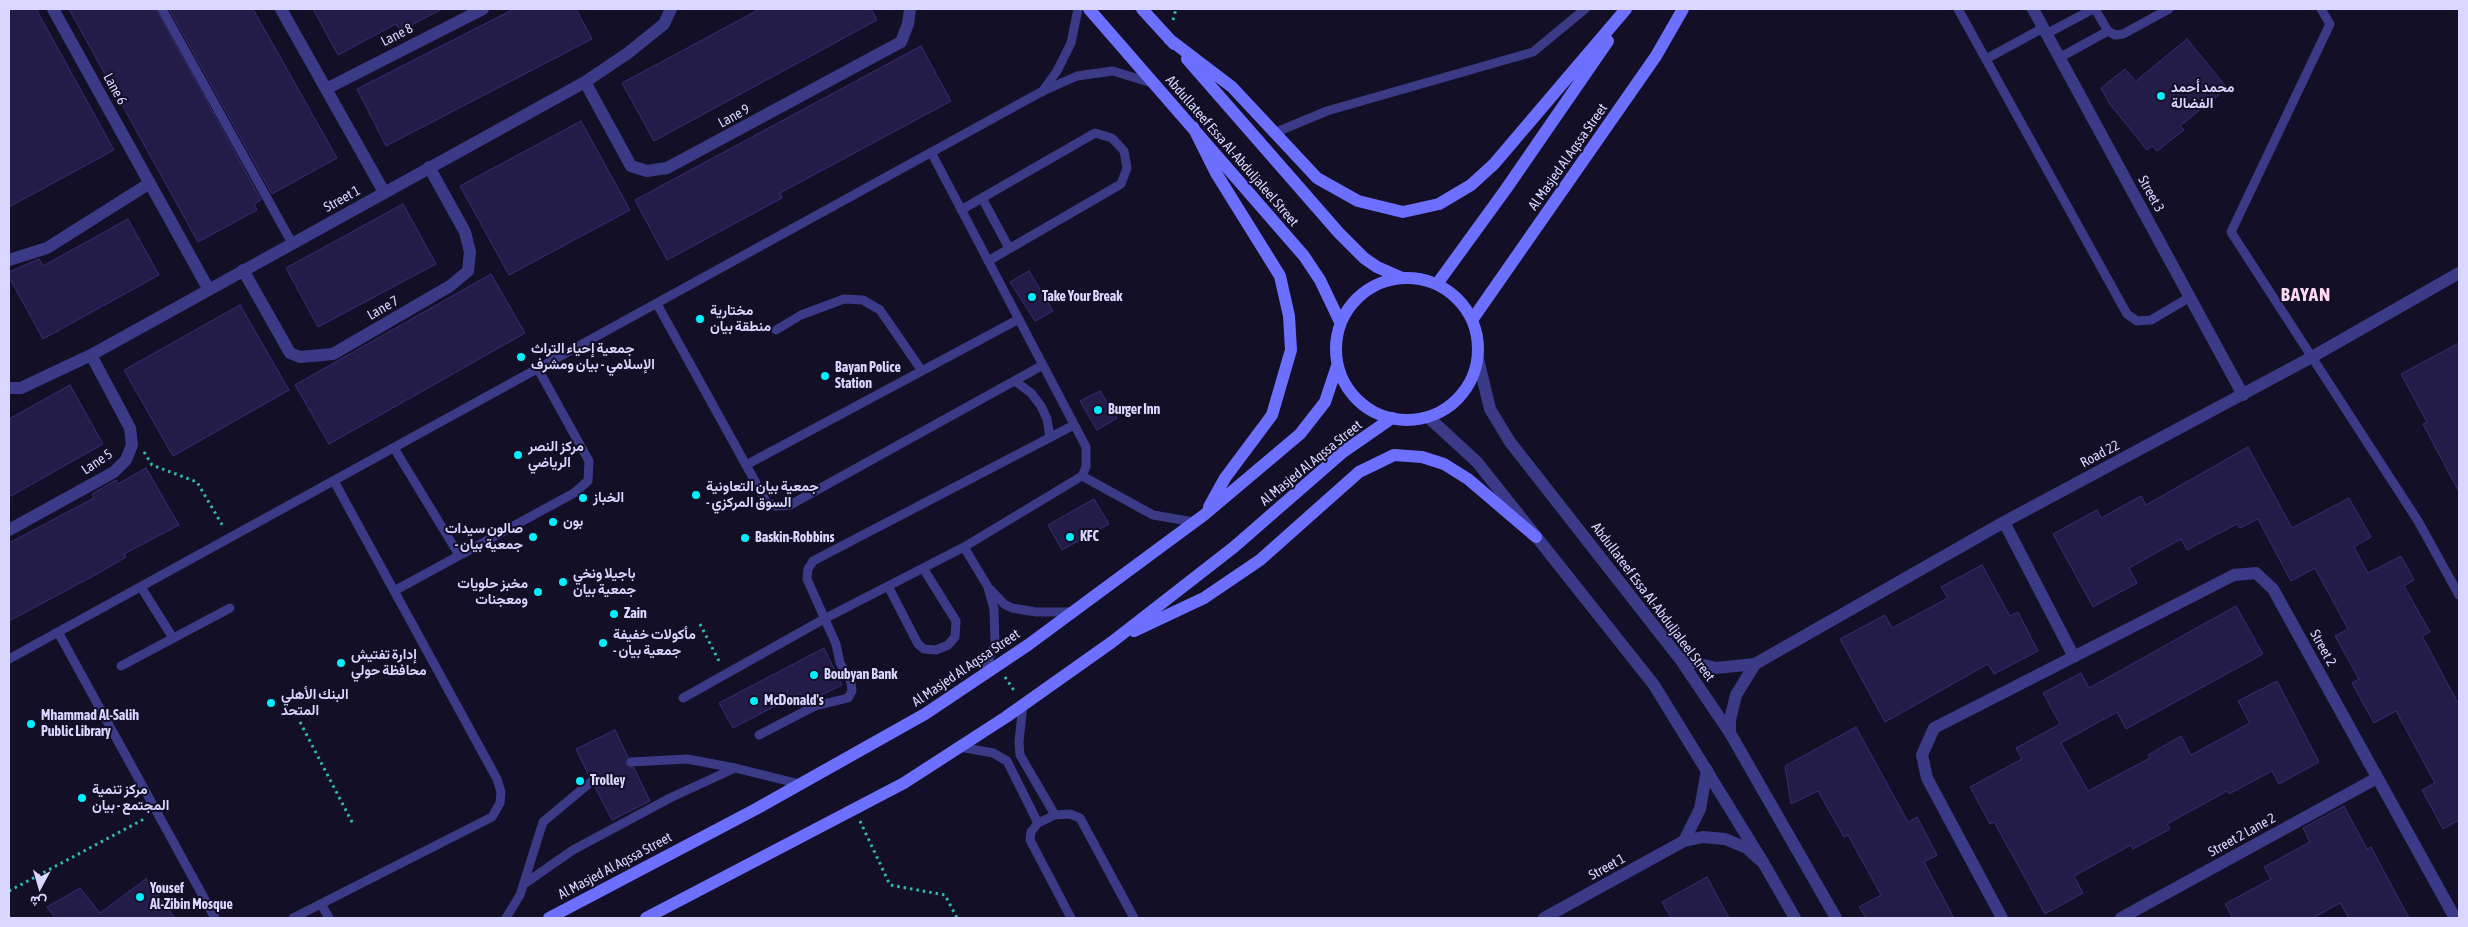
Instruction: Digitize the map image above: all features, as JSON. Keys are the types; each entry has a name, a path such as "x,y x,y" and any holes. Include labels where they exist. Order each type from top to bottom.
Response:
{"main road":[{"name":"Abdullateef Essa Al-Abduljaleel Street","path":"1089,9 1304,256 1320,280 1340,322"},
{"name":"Abdullateef Essa Al-Abduljaleel Street","path":"1142,9 1339,233 1364,258 1377,267 1400,277"},
{"path":"1169,39 1232,87 1317,178 1358,201 1403,212 1439,204 1471,185 1494,164 1627,9"},
{"path":"1437,284 1593,64 1627,9"},
{"name":"Al Masjed Al Aqssa Street","path":"1472,320 1651,64 1683,9"},
{"path":"1193,127 1216,173 1280,276 1289,316 1291,350 1272,415 1225,478 1199,519"},
{"path":"1400,277 1419,278 1437,284 1464,305 1472,320 1478,339 1478,359 1472,378 1462,395 1447,408 1428,417 1410,420 1392,418 1373,412 1357,400 1344,384 1337,366 1336,336 1340,322 1354,300 1375,285 1400,277"},
{"name":"Al Masjed Al Aqssa Street","path":"549,918 800,784 925,714 997,666 1199,519 1300,434 1325,402 1337,366"},
{"name":"Al Masjed Al Aqssa Street","path":"646,918 904,783 960,747 1112,642 1234,547 1343,452 1392,418"},
{"path":"1112,642 1204,598 1260,560 1359,472 1394,455 1422,457 1444,464 1468,479 1536,538"}],"street":[{"name":"Lane 6","path":"53,9 209,290"},
{"path":"281,9 384,192"},
{"name":"Lane 8","path":"326,89 483,9"},
{"name":"Street 1","path":"9,388 21,388 91,354 585,82 628,54 664,24 671,9"},
{"name":"Lane 9","path":"585,82 631,166 647,171 668,168 901,42 908,24 910,9"},
{"name":"Street 3","path":"2032,9 2243,394"},
{"name":"Lane 7","path":"244,270 290,353 300,357 333,354 450,286 468,270 470,252 465,232 429,167"},
{"path":"9,260 24,257 47,248 150,183"},
{"name":"Road 22","path":"1680,659 1716,668 1755,664 2004,522 2312,357 2459,273"},
{"name":"Lane 5","path":"9,530 114,472 126,460 132,445 130,428 91,354"},
{"name":"Abdullateef Essa Al-Abduljaleel Street","path":"1478,359 1490,409 1510,442 1680,659 1730,733 1836,918"},
{"path":"1428,417 1477,462 1654,685 1795,918"},
{"path":"2004,522 2074,657"},
{"name":"Street 2","path":"2002,918 1927,778 1922,755 1934,728 2234,575 2256,573 2273,589 2455,918"},
{"name":"Road 22","path":"1730,733 1736,695 1755,664"},
{"path":"1684,841 1700,809 1706,770"},
{"name":"Street 2 Lane 2","path":"2121,918 2378,778"},
{"name":"Street 1","path":"1544,918 1684,841 1704,837 1725,839 1746,848 1764,864"}],"lane":[{"path":"162,9 292,243"},
{"path":"1042,92 1057,71 1071,43 1078,9"},
{"path":"1274,134 1327,111 1533,52 1585,9"},
{"path":"1958,9 2127,314 2136,321 2152,320 2190,297"},
{"path":"1986,59 2094,9 2108,31 2116,35 2123,34 2169,9"},
{"path":"2320,9 2330,24 2231,232 2418,521 2459,596"},
{"path":"2059,58 2108,31"},
{"path":"9,659 1042,92 1077,76 1113,71 1153,83"},
{"path":"961,210 1096,133 1112,138 1124,151 1127,168 1120,184 988,260"},
{"path":"683,698 824,619 964,547 1082,476 1088,458 1086,447 931,152"},
{"path":"982,198 1009,248"},
{"path":"776,330 801,315 844,299 863,300 880,310 922,371"},
{"path":"656,304 767,503 782,507 790,505 1043,365"},
{"path":"746,465 1019,319"},
{"path":"394,591 574,493 588,481 589,461 538,370"},
{"path":"1015,381 1031,393 1041,406 1047,419 1050,437"},
{"path":"759,735 815,706 845,699 851,695 851,682 840,664 836,644 807,579 808,569 813,561 1074,425"},
{"path":"394,448 459,556"},
{"path":"1082,476 1153,514 1199,519"},
{"path":"293,918 492,817 500,803 502,792 497,778 334,481"},
{"path":"964,547 988,588 994,609 995,644 982,676"},
{"path":"888,586 918,644 924,649 936,650 948,645 955,638 956,621 923,568"},
{"path":"141,587 173,638"},
{"path":"988,588 1004,604 1012,608 1036,612 1072,612"},
{"path":"120,666 230,608"},
{"path":"58,632 215,918"},
{"path":"1024,704 1019,742 1020,755 1055,814"},
{"path":"960,747 993,753 1008,760 1038,823"},
{"path":"631,762 687,760 735,768 800,784"},
{"path":"524,884 573,850 670,798 735,768"},
{"path":"506,918 520,895 543,822 592,781"},
{"path":"1071,918 1030,840 1031,832 1038,823 1055,814 1070,814 1080,818 1134,918"},
{"path":"321,904 329,918"}],"path":[{"path":"143,450 152,466 197,482 230,538"},
{"path":"700,624 726,674"},
{"path":"997,666 1024,704"},
{"path":"300,722 353,824"},
{"path":"855,809 890,884 945,895 956,918"},
{"path":"9,891 157,811"}],"building":[{"path":"9,9 36,9 114,150 9,207"},
{"path":"69,9 156,9 261,200 254,204 257,210 198,242"},
{"path":"169,9 253,9 337,158 272,194"},
{"path":"313,9 442,9 400,31 396,24 338,55"},
{"path":"514,9 576,9 592,39 386,146 357,89"},
{"path":"760,9 871,9 877,20 654,141 622,83"},
{"name":"محمد أحمد الفضالة","path":"2187,39 2227,88 2180,126 2184,130 2157,151 2152,146 2147,150 2109,103 2101,88 2125,69 2136,81"},
{"path":"921,46 951,101 780,193 782,198 667,260 635,200"},
{"path":"581,121 630,210 509,275 460,186"},
{"path":"403,204 436,264 318,327 286,268"},
{"path":"128,219 159,275 43,339 9,277 9,272 39,259 43,266"},
{"name":"Take Your Break","path":"1029,271 1053,311 1035,321 1010,282"},
{"path":"491,274 525,333 329,444 295,385"},
{"path":"240,305 289,390 173,456 124,370"},
{"path":"2459,343 2459,492 2423,424 2427,422 2401,374"},
{"path":"70,385 103,444 9,497 9,419"},
{"name":"Burger Inn","path":"1100,391 1117,418 1097,430 1080,401"},
{"path":"2248,447 2292,528 2349,498 2371,537 2354,547 2368,573 2401,556 2414,580 2404,586 2430,632 2422,636 2459,705 2459,820 2443,829 2422,790 2435,783 2396,711 2374,723 2352,683 2359,679 2335,636 2348,629 2315,568 2291,581 2258,519 2240,528 2237,524 2187,550 2181,539 2129,568 2137,583 2093,607 2053,534 2097,510 2101,518 2141,496 2146,505"},
{"path":"146,468 179,525 124,554 126,557 97,574 9,621 9,543 94,498 92,494 116,480 118,484"},
{"name":"KFC","path":"1094,499 1109,524 1062,550 1048,525"},
{"path":"1982,565 2010,616 2018,612 2038,651 1994,674 1988,664 1885,722 1840,639 1885,615 1892,628 1948,598 1941,587"},
{"path":"2236,606 2263,654 2126,729 2117,712 2061,743 2088,791 2150,758 2148,755 2181,736 2191,755 2250,723 2238,701 2277,681 2319,762 2279,784 2272,771 2229,794 2227,791 2167,824 2170,829 2133,849 2131,845 2074,876 2083,893 2045,914 1994,822 1990,824 1970,787 2022,759 2016,748 2060,724 2043,693 2081,673 2089,688"},
{"path":"824,648 842,685 805,703 800,693 733,728 719,703"},
{"path":"1856,727 1908,822 1917,817 1937,855 1924,862 1954,918 1866,918 1859,907 1881,895 1848,835 1844,837 1818,791 1791,804 1785,766"},
{"path":"615,730 628,757 626,765 634,768 650,801 612,820 595,787 598,783 597,777 589,776 576,749"},
{"path":"2344,806 2367,849 2371,847 2409,918 2349,918 2340,903 2313,918 2233,918 2225,904 2271,879 2264,867 2310,842 2303,828"},
{"path":"1707,877 1729,918 1671,918 1662,902"},
{"name":"Yousef Al-Zibin Mosque","path":"146,879 175,918 55,918 47,907 80,888 100,913"}],"place":[{"name":"محمد أحمد الفضالة","path":"2161,96"},
{"name":"Take Your Break","path":"1032,297"},
{"name":"مختارية منطقة بيان","path":"700,319"},
{"name":"جمعية إحياء التراث الإسلامي - بيان ومشرف","path":"521,357"},
{"name":"Bayan Police Station","path":"825,376"},
{"name":"Burger Inn","path":"1098,410"},
{"name":"مركز النصر الرياضي","path":"518,455"},
{"name":"جمعية بيان التعاونية - السوق المركزي","path":"696,495"},
{"name":"الخباز","path":"583,498"},
{"name":"بون","path":"553,522"},
{"name":"صالون سيدات - جمعية بيان","path":"533,537"},
{"name":"KFC","path":"1070,537"},
{"name":"Baskin-Robbins","path":"745,538"},
{"name":"باجيلا ونخي جمعية بيان","path":"563,582"},
{"name":"مخبز حلويات ومعجنات","path":"538,592"},
{"name":"Zain","path":"614,614"},
{"name":"مأكولات خفيفة - جمعية بيان","path":"603,643"},
{"name":"إدارة تفتيش محافظة حولي","path":"341,663"},
{"name":"Boubyan Bank","path":"814,675"},
{"name":"McDonald's","path":"754,701"},
{"name":"البنك الأهلي المتحد","path":"271,703"},
{"name":"Mhammad Al-Salih Public Library","path":"31,724"},
{"name":"Trolley","path":"580,781"},
{"name":"مركز تنمية المجتمع - بيان","path":"82,798"},
{"name":"Yousef Al-Zibin Mosque","path":"140,897"}],"district":[{"name":"BAYAN","path":"2306,295"}]}
